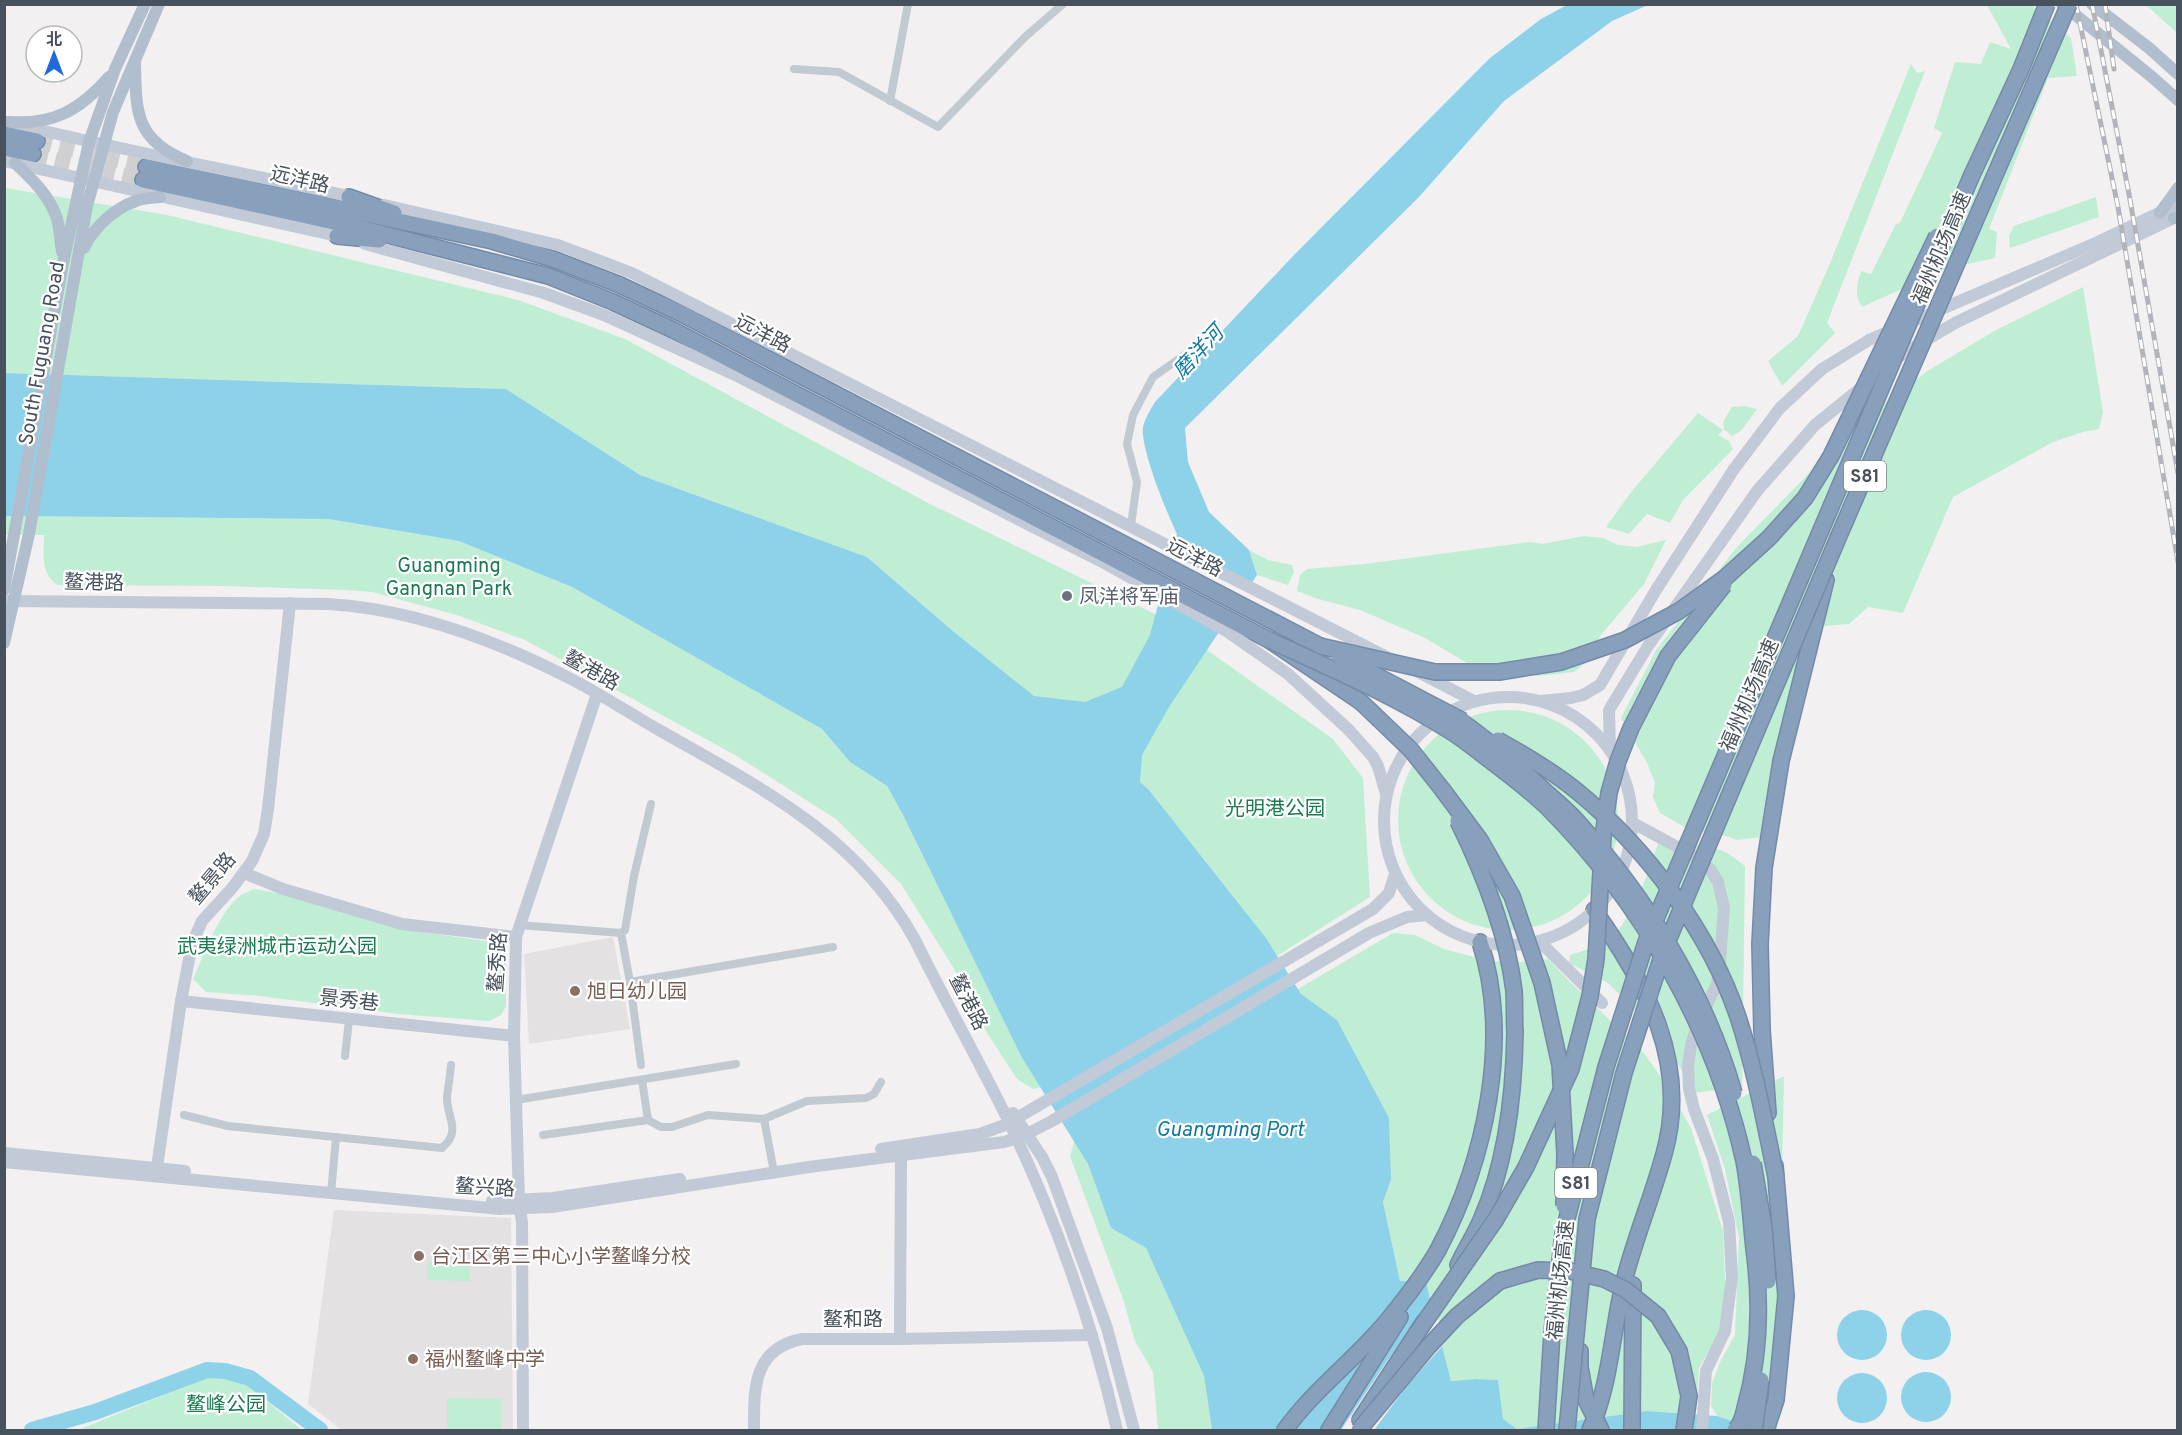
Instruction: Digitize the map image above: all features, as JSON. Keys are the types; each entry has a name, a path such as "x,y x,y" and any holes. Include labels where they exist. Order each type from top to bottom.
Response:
{"highway":[{"name":"福州机场高速","path":"1546,1431 1552,1332 1563,1234 1606,1067 1646,942 1971,177 2021,69 2046,4"},
{"name":"福州机场高速","path":"1567,1431 1587,1219 1624,1073 1664,950 1838,538 2069,4"},
{"path":"4,147 35,148 6,126"},
{"name":"远洋路","path":"1269,640 673,330 613,302 548,276 144,173 433,227 553,259 620,285 661,304 1320,646"},
{"path":"1320,646 1435,672 1499,672 1561,662 1626,640 1679,611 1726,577 1752,554 1805,498 1831,456 1930,248 1971,177"},
{"path":"350,197 433,227"},
{"path":"337,236 429,246"},
{"path":"1766,1431 1776,1400 1786,1296 1776,1177 1766,1096 1762,1030 1760,944 1764,868 1781,761 1818,607 1838,538"},
{"path":"1417,1333 1496,1219 1526,1167 1570,1069 1590,996 1596,959 1601,860 1609,794 1618,761 1631,728 1668,656 1690,625 1752,554"},
{"path":"1269,640 1360,702 1411,750 1480,840 1512,896 1542,983 1560,1065 1565,1153 1563,1234"},
{"path":"1269,640 1347,675 1412,709 1452,732 1502,769 1544,805 1581,844 1624,900 1675,977 1702,1032 1720,1081 1744,1162 1759,1285 1757,1346 1748,1396 1740,1426 1735,1431"},
{"path":"1320,646 1518,751 1577,791 1617,827 1650,865 1692,922 1714,960 1738,1017 1776,1177"},
{"path":"1455,717 1514,762 1576,820 1638,897 1681,966 1701,1004 1726,1064 1742,1120 1756,1177 1764,1228 1768,1286 1767,1341 1754,1431"},
{"path":"1354,1431 1417,1333 1456,1268 1481,1220 1495,1180 1506,1137 1515,1067 1514,991 1505,943 1484,879 1442,789"},
{"path":"1590,1431 1597,1414 1623,1285 1665,1153 1671,1112 1670,1066 1660,1027 1645,989 1624,952 1594,910"},
{"path":"1329,1431 1409,1303 1437,1252 1471,1172 1483,1128 1492,1061 1489,977 1480,942"},
{"path":"1632,1431 1631,1315 1634,1269 1641,1223"},
{"path":"1286,1431 1322,1387 1386,1323 1437,1252"},
{"path":"1359,1431 1429,1346 1457,1316 1500,1281 1538,1270 1570,1271 1604,1278 1626,1290 1658,1316 1679,1351 1689,1396 1684,1431"},
{"path":"1579,1300 1580,1367 1586,1400 1601,1431"}],"main road":[{"path":"87,180 89,142 115,69 145,4"},
{"path":"87,180 159,4"},
{"path":"2062,4 2176,100"},
{"path":"2092,4 2176,72"},
{"path":"135,58 136,102 142,126 155,143 170,154 187,161"},
{"path":"6,126 61,116 91,97 115,69"},
{"path":"6,126 187,161 558,245 632,273 1474,701"},
{"path":"10,162 337,236 544,293 604,315 733,374 1106,564 1228,632 1288,674 1349,730 1378,766 1386,794"},
{"path":"10,162 35,182 49,201 58,219 69,265"},
{"name":"South Fuguang Road","path":"4,643 10,601 29,534 69,265 87,180"},
{"path":"2160,213 2168,205 2178,188"},
{"path":"69,265 88,238 116,212 136,201 160,197"},
{"path":"1541,701 1583,695 1600,685 1656,590 1734,469 1780,408 1822,369 1869,340 2054,261 2178,204"},
{"path":"1610,748 1609,710 1648,645 1757,491 1815,425 1904,353 1955,323 2176,218"},
{"name":"South Fuguang Road","path":"4,590 60,320"},
{"name":"鳌港路","path":"10,601 290,603 371,608 431,623 514,653 576,682 783,802 817,826 877,885 909,929 988,1082 1022,1136 1053,1177 1107,1328 1134,1431"},
{"name":"鳌景路","path":"156,1172 181,1001 189,955 198,926 244,873 258,850 265,826 290,603"},
{"name":"鳌秀路","path":"523,1431 522,1223 519,1204 514,1036 517,931 597,694"},
{"path":"1496,697 1519,697 1541,701 1567,711 1591,727 1610,748 1623,771 1631,797 1633,823 1630,847 1622,870 1610,892 1594,910 1569,929 1539,941 1509,945 1480,942 1452,932 1427,915 1409,897 1395,874 1388,855 1383,814 1386,794 1397,763 1417,735 1443,714 1474,701 1496,697"},
{"path":"1633,823 1696,856 1710,869 1718,882 1724,908 1717,984 1698,1023 1691,1045 1688,1066 1689,1089 1694,1109 1713,1159 1729,1222 1732,1277 1725,1331 1706,1371 1702,1431"},
{"path":"244,873 282,889 402,924 517,931"},
{"path":"960,1142 1013,1121 1373,909 1389,893 1395,874"},
{"path":"960,1142 1004,1142 1022,1136 1052,1121 1369,933 1407,917 1427,915"},
{"path":"1539,941 1602,1003"},
{"name":"景秀巷","path":"181,1001 514,1036"},
{"name":"鳌港路","path":"1022,1136 1037,1184 1079,1294 1117,1431"},
{"name":"鳌兴路","path":"4,1153 156,1172 500,1209 519,1204 552,1208 773,1168 960,1142"},
{"name":"鳌和路","path":"754,1431 754,1394 757,1377 770,1355 784,1344 802,1339 900,1339 900,1150"},
{"name":"鳌兴路","path":"4,1162 156,1172"},
{"path":"900,1339 1092,1335"}],"street":[{"path":"890,100 908,4"},
{"path":"794,69 839,72 938,127 1024,37 1063,4"},
{"path":"1131,525 1137,482 1127,444 1133,415 1154,377 1196,347"},
{"path":"517,931 621,933 625,930 634,876 651,804"},
{"path":"621,933 630,982 640,1065"},
{"path":"630,982 832,947"},
{"path":"345,1056 349,1020"},
{"path":"516,1100 736,1064"},
{"path":"184,1115 228,1126 442,1148 449,1139 452,1129 452,1119 447,1102 451,1065"},
{"path":"642,1080 648,1120"},
{"path":"543,1135 648,1120 661,1127 672,1127 708,1115 764,1119 807,1101 866,1098 874,1094 881,1082"},
{"path":"764,1119 773,1168"},
{"path":"331,1190 336,1137"}],"shaded area":[{"name":"旭日幼儿园","path":"613,937 630,1029 529,1044 524,954"},
{"path":"334,1210 511,1218 513,1430 342,1430 308,1404"}],"green space":[{"path":"1987,5 2031,5 2071,38 2077,76 2048,78 1989,229 1997,232 1995,258 1945,269 1862,307 1857,294 1861,271 1871,274 1896,224 1900,223 1942,133 1934,128 1955,62 1981,64 1990,42 2011,49"},
{"path":"2146,5 2177,5 2177,33"},
{"path":"1911,64 1917,73 1925,71 1827,323 1835,333 1782,386 1768,361 1798,336"},
{"name":"光明港公园","path":"5,188 167,215 518,300 625,339 928,503 1159,616 1333,739 1363,778 1370,897 1277,956 1266,938 1149,790 954,632 867,557 640,475 506,389 5,373"},
{"path":"2096,197 2099,217 2010,248 2009,236 2014,226"},
{"path":"2083,287 2103,412 2099,429 2053,442 1953,497 1903,613 1868,607 1849,624 1823,626 1809,673 1771,836 1737,840 1686,828 1660,813 1653,797 1655,783 1647,763 1621,718 1656,650 1737,547 1858,423 1929,370 1996,330"},
{"path":"1744,406 1757,409 1741,431 1732,436 1724,429 1723,422 1732,407"},
{"path":"1698,413 1723,430 1718,435 1729,441 1733,449 1683,500 1670,523 1647,514 1629,534 1606,527 1632,491"},
{"name":"Guangming Gangnan Park","path":"4,516 328,519 459,541 572,587 822,729 850,762 887,786 1021,1056 1042,1087 1033,1089 1017,1079 987,1033 953,967 901,884 836,819 735,755 525,640 457,615 372,592 224,586 57,585 45,569 44,535 5,535"},
{"path":"1583,536 1603,538 1618,545 1637,547 1666,540 1644,584 1601,635 1584,664 1574,672 1538,676 1467,663 1423,637 1360,610 1297,591 1300,575 1307,569 1365,564 1529,542 1543,544"},
{"path":"1249,550 1268,560 1292,565 1294,572 1288,585 1257,575"},
{"path":"1508,710 1529,712 1550,718 1586,742 1610,778 1616,799 1618,820 1616,841 1610,862 1586,898 1550,922 1529,928 1508,930 1487,928 1466,922 1430,898 1406,862 1400,841 1398,820 1400,799 1406,778 1430,742 1466,718 1487,712"},
{"path":"1660,837 1721,850 1745,866 1742,1087 1693,1093 1690,1083 1654,1029 1608,983 1569,963 1570,955 1605,942 1623,923 1639,894"},
{"name":"武夷绿洲城市运动公园","path":"254,889 287,895 421,932 506,944 506,1006 501,1015 489,1021 398,1014 260,996 206,992 193,979 207,946 219,922 233,902"},
{"path":"1393,933 1415,935 1444,949 1489,961 1523,962 1548,959 1644,1053 1667,1086 1691,1128 1723,1231 1726,1302 1718,1336 1699,1368 1696,1414 1647,1411 1517,1429 1503,1419 1497,1380 1451,1381 1426,1282 1400,1281 1383,1202 1391,1180 1298,989"},
{"path":"1784,1076 1777,1430 1760,1430 1717,1416 1711,1406 1712,1383 1721,1360 1735,1335 1739,1238 1725,1169 1707,1115"},
{"path":"1075,1140 1088,1164 1111,1228 1146,1248 1204,1376 1212,1430 1158,1430 1153,1372 1135,1341 1123,1299 1070,1156"},
{"path":"427,1262 470,1262 470,1281 427,1280"},
{"name":"鳌峰公园","path":"208,1377 245,1383 302,1430 78,1430"},
{"path":"447,1398 501,1399 501,1430 447,1430"}],"water":[{"name":"Guangming Port","path":"1567,5 1648,5 1612,21 1504,101 1419,197 1185,428 1188,462 1209,512 1249,550 1257,575 1169,707 1142,755 1140,782 1149,790 1266,938 1301,994 1337,1020 1389,1118 1391,1180 1383,1202 1400,1281 1426,1282 1451,1381 1498,1380 1503,1419 1517,1429 1647,1411 1717,1416 1760,1430 1212,1430 1204,1376 1146,1248 1111,1228 1088,1164 1021,1056 887,786 850,762 822,729 572,587 459,541 328,519 5,516 5,373 506,389 640,475 867,557 954,632 1034,696 1085,702 1122,687 1150,635 1177,534 1155,480 1143,437 1144,424 1155,402 1295,254 1490,58 1541,19"},
{"path":"1862,1310 1880,1317 1887,1335 1880,1353 1862,1360 1844,1353 1837,1335 1844,1317"},
{"path":"1926,1310 1944,1317 1951,1335 1944,1353 1926,1360 1908,1353 1901,1335 1908,1317"},
{"path":"1926,1372 1944,1379 1951,1397 1944,1415 1926,1422 1908,1415 1901,1397 1908,1379"},
{"path":"1862,1373 1880,1380 1887,1398 1880,1416 1862,1423 1844,1416 1837,1398 1844,1380"}],"pier":[{"path":"1169,553 1249,593 1228,623 1160,587"},
{"path":"1432,1295 1439,1322 1427,1337 1427,1341 1441,1327 1445,1343 1407,1386 1374,1430 1341,1430 1420,1316"}],"waterway":[{"path":"32,1430 95,1412 207,1370 225,1371 250,1378 320,1430"}],"tunnel":[{"path":"37,141 146,167"},
{"path":"33,154 143,180"}],"railway":[{"path":"2076,4 2118,207 2178,562"},
{"path":"2092,4 2129,194 2178,473"},
{"path":"2105,4 2114,69"}],"place":[{"name":"凤洋将军庙","path":"1067,596"},
{"name":"旭日幼儿园","path":"575,991"},
{"name":"台江区第三中心小学鳌峰分校","path":"419,1256"},
{"name":"福州鳌峰中学","path":"413,1359"}],"water label":[{"name":"磨洋河","path":"1198,352"}]}
